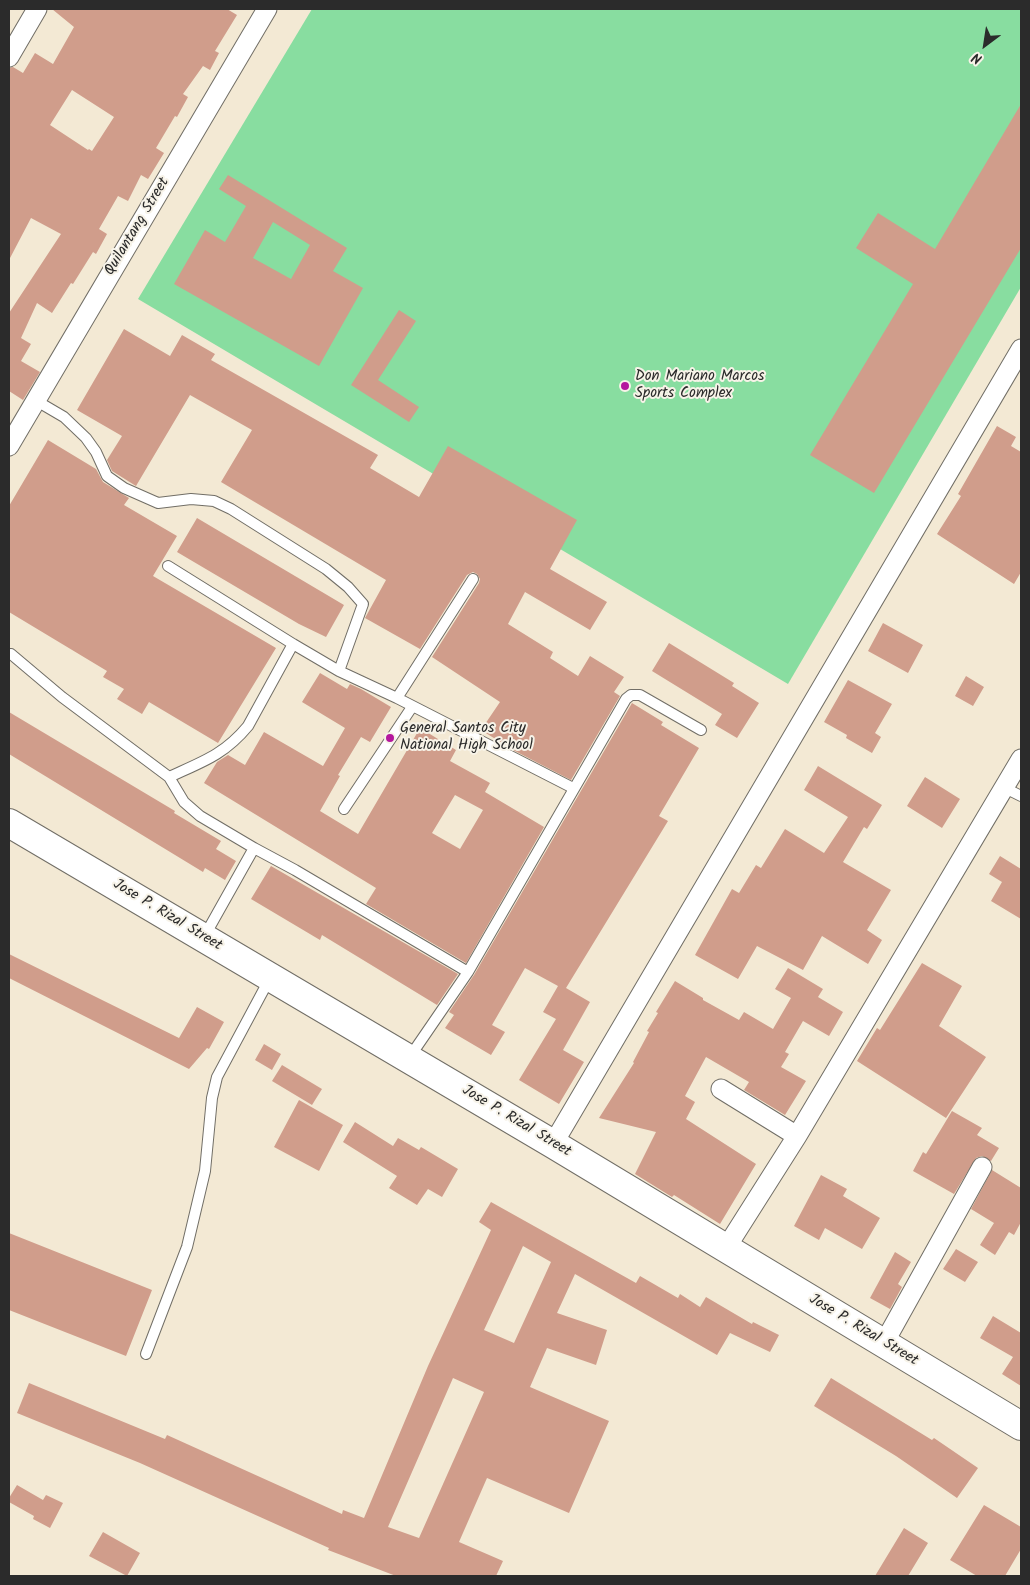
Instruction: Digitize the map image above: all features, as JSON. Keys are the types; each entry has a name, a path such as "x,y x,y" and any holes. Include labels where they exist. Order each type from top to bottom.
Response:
{"street":[{"path":"11,48 37,9"},
{"name":"Quilantang Street","path":"9,446 267,9"},
{"path":"553,1144 1021,349"},
{"path":"726,1248 797,1136 1021,759"},
{"name":"Jose P. Rizal Street","path":"9,823 553,1144 1021,1426"},
{"path":"721,1090 797,1136"},
{"path":"884,1343 982,1167"}],"lane":[{"path":"35,400 64,416 86,438 96,452 107,476 124,488 158,504 191,499 214,501 232,509 326,569 348,587 363,604 339,671"},
{"path":"168,566 339,671 397,698 573,788"},
{"path":"397,698 473,579"},
{"path":"169,778 217,755 239,737 248,726 293,644"},
{"path":"10,654 62,697 169,778 184,802 200,816 468,972"},
{"path":"408,1059 468,972 626,699 631,695 640,695 701,730"},
{"path":"344,808 412,707"},
{"path":"1004,787 1021,796"},
{"path":"203,938 254,848"},
{"path":"146,1354 187,1247 205,1171 212,1098 217,1077 270,977"}],"green space":[{"name":"Don Mariano Marcos Sports Complex","path":"312,9 1021,9 1021,287 788,684 138,299"}],"building":[{"path":"52,9 227,9 237,15 215,51 219,53 210,70 203,66 183,94 188,97 156,148 164,153 148,179 141,175 128,201 118,196 99,229 107,234 96,254 93,252 52,313 37,303 21,338 31,344 21,361 40,372 23,400 9,391 9,313 61,234 31,218 9,260 9,68 13,67 23,73 35,53 53,64 74,27","holes":["72,90 114,117 92,151 50,125"]},
{"path":"1021,104 1021,248 874,493 810,455 913,284 856,248 878,213 935,249"},
{"path":"228,175 347,248 333,271 363,288 319,366 174,284 205,230 225,242 246,206 219,189","holes":["273,222 310,245 291,279 253,258"]},
{"path":"399,310 416,321 378,380 419,407 409,422 351,385"},
{"path":"124,329 170,356 182,335 215,354 211,360 378,455 370,468 419,497 448,446 577,520 550,569 607,602 590,630 525,592 508,624 553,652 550,658 578,676 590,656 624,677 614,692 620,696 571,780 513,750 481,730 500,702 432,657 479,583 480,579 477,574 473,572 467,575 420,649 365,618 386,580 221,482 252,430 190,395 136,486 112,471 107,460 122,436 77,410"},
{"path":"997,426 1016,437 1011,446 1021,452 1021,572 1014,584 937,534 961,496 958,494"},
{"path":"48,440 96,469 103,482 129,498 124,505 177,536 153,576 276,648 218,743 149,702 142,714 117,699 124,689 103,677 107,671 9,612 9,506"},
{"path":"197,518 344,605 326,637 299,624 177,552"},
{"path":"883,623 923,645 908,673 868,651"},
{"path":"669,643 734,683 732,686 759,703 737,738 715,725 722,714 652,671"},
{"path":"320,673 347,689 350,684 361,689 391,707 370,742 361,737 338,775 340,776 320,811 358,834 420,728 456,750 450,761 490,783 485,792 544,827 466,963 366,904 376,888 204,783 217,762 228,755 245,765 264,732 323,766 345,728 302,702","holes":["455,795 483,810 460,849 432,833"]},
{"path":"966,676 984,687 973,706 955,696"},
{"path":"848,680 892,704 875,733 881,737 872,753 846,738 847,735 824,722"},
{"path":"632,703 663,722 661,725 699,748 659,816 668,821 566,988 590,1002 563,1050 584,1062 559,1104 519,1080 556,1019 543,1012 558,986 525,968 492,1025 505,1032 491,1055 445,1028 454,1015 449,1012 474,975"},
{"path":"9,712 175,811 174,813 221,841 216,849 236,861 225,880 205,868 203,872 9,754"},
{"path":"818,766 882,805 867,829 864,827 843,862 891,890 867,930 882,940 868,964 822,936 803,970 757,946 738,979 695,955 732,889 739,893 756,865 761,868 785,829 824,853 848,817 804,790"},
{"path":"925,777 960,799 942,828 907,806"},
{"path":"1000,856 1021,869 1021,919 991,901 1002,882 989,874"},
{"path":"271,866 458,974 437,1005 322,935 320,940 251,899"},
{"path":"9,954 179,1038 197,1007 224,1022 209,1049 207,1048 189,1069 9,978"},
{"path":"922,963 962,986 939,1026 986,1057 946,1118 857,1061 877,1028 880,1030"},
{"path":"788,968 823,989 818,997 843,1012 829,1036 803,1021 785,1052 789,1054 781,1067 806,1081 785,1115 744,1090 749,1082 706,1057 685,1096 695,1102 686,1119 756,1164 720,1224 674,1195 672,1197 635,1174 656,1132 599,1118 634,1063 649,1032 647,1031 658,1013 656,1012 675,981 703,998 703,1000 739,1020 744,1012 773,1029 791,998 775,989"},
{"path":"264,1044 281,1054 272,1070 255,1060"},
{"path":"282,1065 322,1089 312,1105 272,1081"},
{"path":"299,1100 343,1125 319,1171 274,1147"},
{"path":"952,1111 982,1128 977,1135 999,1148 991,1161 982,1156 976,1158 954,1194 913,1171 923,1152 926,1154"},
{"path":"355,1122 393,1146 398,1138 419,1150 421,1147 458,1169 442,1197 428,1189 417,1205 389,1188 397,1176 343,1142"},
{"path":"992,1170 1021,1188 1021,1222 1014,1235 1009,1232 995,1255 980,1245 994,1223 971,1209"},
{"path":"821,1175 847,1189 843,1196 880,1218 862,1249 825,1228 819,1240 794,1226"},
{"path":"491,1202 636,1283 640,1276 678,1298 680,1294 700,1307 706,1297 752,1324 753,1322 779,1335 770,1352 730,1333 717,1355 575,1274 557,1313 607,1330 596,1365 547,1348 530,1387 609,1421 569,1513 487,1478 459,1542 503,1561 496,1576 396,1576 328,1550 329,1548 140,1463 17,1413 29,1383 165,1439 167,1435 342,1514 343,1510 364,1518 428,1366 491,1230 479,1222","holes":["523,1246 551,1262 514,1343 484,1330","453,1378 484,1392 419,1538 388,1527"]},
{"path":"9,1233 152,1290 126,1356 9,1310"},
{"path":"956,1249 978,1262 965,1282 943,1269"},
{"path":"895,1252 911,1262 898,1284 902,1287 890,1309 870,1298"},
{"path":"993,1316 1021,1333 1021,1386 1002,1374 1013,1357 980,1338"},
{"path":"831,1378 932,1440 934,1438 978,1468 957,1498 896,1456 814,1406"},
{"path":"17,1485 43,1500 46,1495 63,1503 50,1528 33,1519 34,1516 9,1502 9,1498"},
{"path":"984,1505 1021,1527 1021,1549 1005,1576 977,1576 950,1560"},
{"path":"904,1528 928,1543 908,1576 875,1576"},
{"path":"103,1532 140,1553 127,1576 89,1556"}],"place":[{"name":"Don Mariano Marcos Sports Complex","path":"625,386"},
{"name":"General Santos City National High School","path":"390,738"}]}
